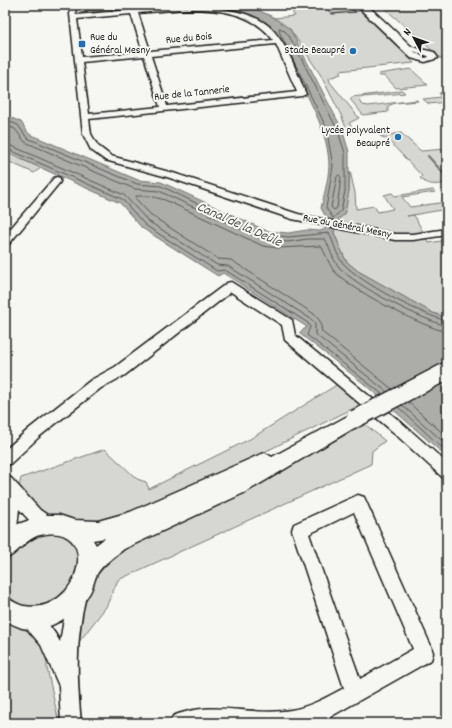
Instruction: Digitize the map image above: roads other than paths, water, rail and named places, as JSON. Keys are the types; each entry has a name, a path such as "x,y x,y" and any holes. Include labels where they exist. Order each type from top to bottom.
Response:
{"main road":[{"path":"73,530 98,531 132,521 192,495 355,419 447,371"},
{"path":"89,568 101,554 117,542 265,473 355,419"},
{"path":"5,608 13,614 29,618 43,617 56,612 68,604 78,594 85,581 89,568 87,548 82,538 73,530 64,526 47,524 25,531 6,548"}],"street":[{"name":"Rue du Général Mesny","path":"72,5 85,117 90,141 95,150 105,157 176,177 312,221 401,237 447,232"},
{"path":"359,5 414,56 425,60 434,58 431,54 410,48 363,5"},
{"path":"73,17 197,6 225,8 243,13 260,23 268,30 277,42"},
{"path":"134,12 164,108"},
{"name":"Rue du Bois","path":"78,60 277,42"},
{"name":"Rue de la Tannerie","path":"85,117 302,94 277,42"},
{"path":"5,242 57,180"},
{"path":"5,459 35,432 96,384 120,371 231,286 288,323 288,336 397,426 447,472"},
{"path":"5,483 34,515 47,524"},
{"path":"5,483 9,496 11,521 6,548"},
{"path":"180,723 209,717 291,720 323,710 355,692 424,653 358,502 300,530 355,692"},
{"path":"71,723 68,690 70,631 78,594"},
{"path":"29,618 38,625 50,640 68,690"}],"water":[{"path":"128,5 188,5 81,13 82,11 117,8"},
{"name":"Canal de la Deûle","path":"210,5 247,5 273,17 290,29 342,129 349,152 349,191 345,214 336,221 334,233 346,261 358,271 433,313 447,318 447,457 363,383 299,333 307,327 223,273 218,276 142,228 120,203 5,152 5,115 21,122 29,134 138,180 161,182 267,231 288,233 307,230 320,231 325,229 328,226 328,221 321,208 329,167 326,141 317,117 283,44 273,30 252,16 236,10"}],"waterway":[{"path":"428,156 445,175"}],"place":[{"name":"Rue du Général Mesny","path":"82,44"},
{"name":"Stade Beaupré","path":"353,51"},
{"name":"Lycée polyvalent Beaupré","path":"398,137"}]}
